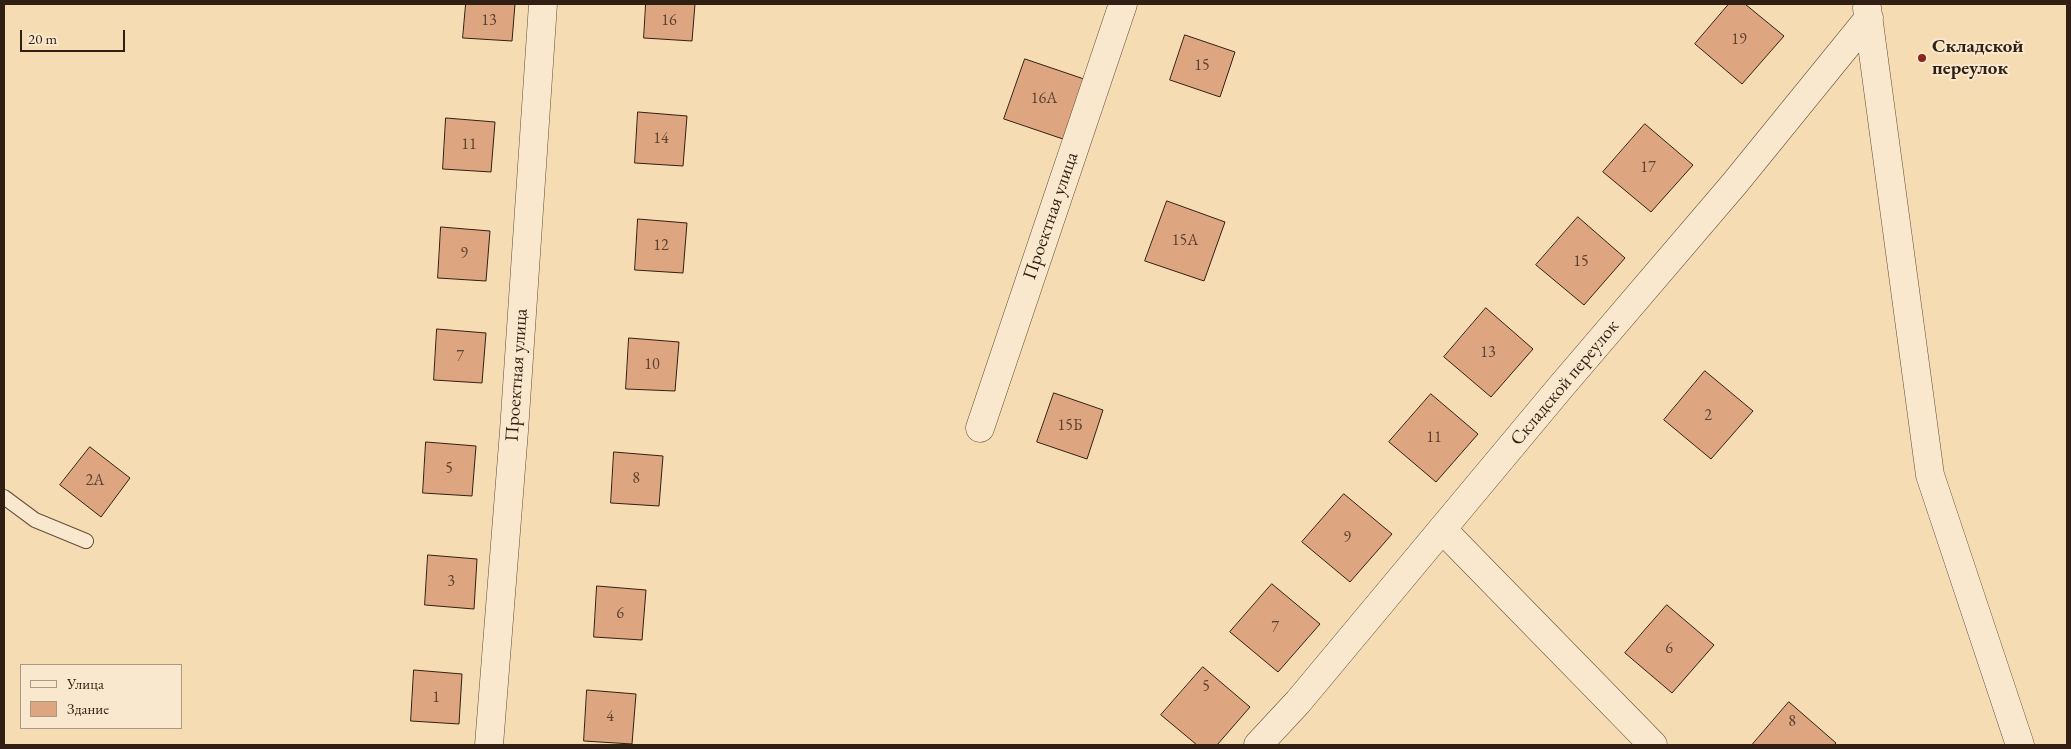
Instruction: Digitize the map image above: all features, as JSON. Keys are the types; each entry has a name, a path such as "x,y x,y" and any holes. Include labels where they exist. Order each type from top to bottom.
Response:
{"street":[{"name":"Проектная улица","path":"489,745 543,4"},
{"name":"Проектная улица","path":"980,428 1123,4"},
{"name":"Складской переулок","path":"1258,745 1298,702 1735,183 1867,11"},
{"path":"1867,11 1930,475 2020,745"},
{"path":"1442,529 1653,745"}],"lane":[{"path":"4,497 35,520 86,541"}],"building":[{"path":"466,4 515,4 512,41 463,38"},
{"path":"646,4 695,4 692,41 644,38"},
{"path":"1729,4 1745,4 1784,36 1742,84 1695,44"},
{"path":"1185,35 1235,52 1220,97 1170,80"},
{"path":"1025,59 1084,79 1063,139 1004,119"},
{"path":"638,112 687,116 683,166 635,163"},
{"path":"446,118 495,122 491,172 443,169"},
{"path":"1645,124 1693,165 1651,212 1603,172"},
{"path":"1167,201 1225,222 1204,281 1145,261"},
{"path":"1578,217 1625,258 1584,305 1536,265"},
{"path":"638,219 687,223 683,273 635,270"},
{"path":"441,227 490,231 486,281 438,278"},
{"path":"1486,308 1533,349 1491,397 1444,357"},
{"path":"437,329 486,333 482,383 434,380"},
{"path":"629,338 679,342 675,391 626,389"},
{"path":"1705,371 1753,411 1711,459 1664,420"},
{"path":"1054,393 1103,410 1087,459 1037,442"},
{"path":"1431,394 1478,434 1436,482 1389,442"},
{"path":"426,442 476,446 472,496 423,493"},
{"path":"90,447 130,478 101,517 60,485"},
{"path":"614,452 663,456 659,506 611,503"},
{"path":"1344,494 1392,534 1350,582 1302,542"},
{"path":"428,555 477,559 474,609 425,605"},
{"path":"1272,584 1320,624 1278,672 1230,632"},
{"path":"597,586 646,590 642,640 594,637"},
{"path":"1667,605 1714,645 1672,693 1625,653"},
{"path":"1203,667 1250,707 1217,745 1197,745 1161,715"},
{"path":"414,670 462,674 459,724 411,721"},
{"path":"587,690 636,694 632,744 584,741"},
{"path":"1789,702 1836,743 1834,745 1752,745"}],"place":[{"name":"Складской переулок","path":"1922,58"}]}
